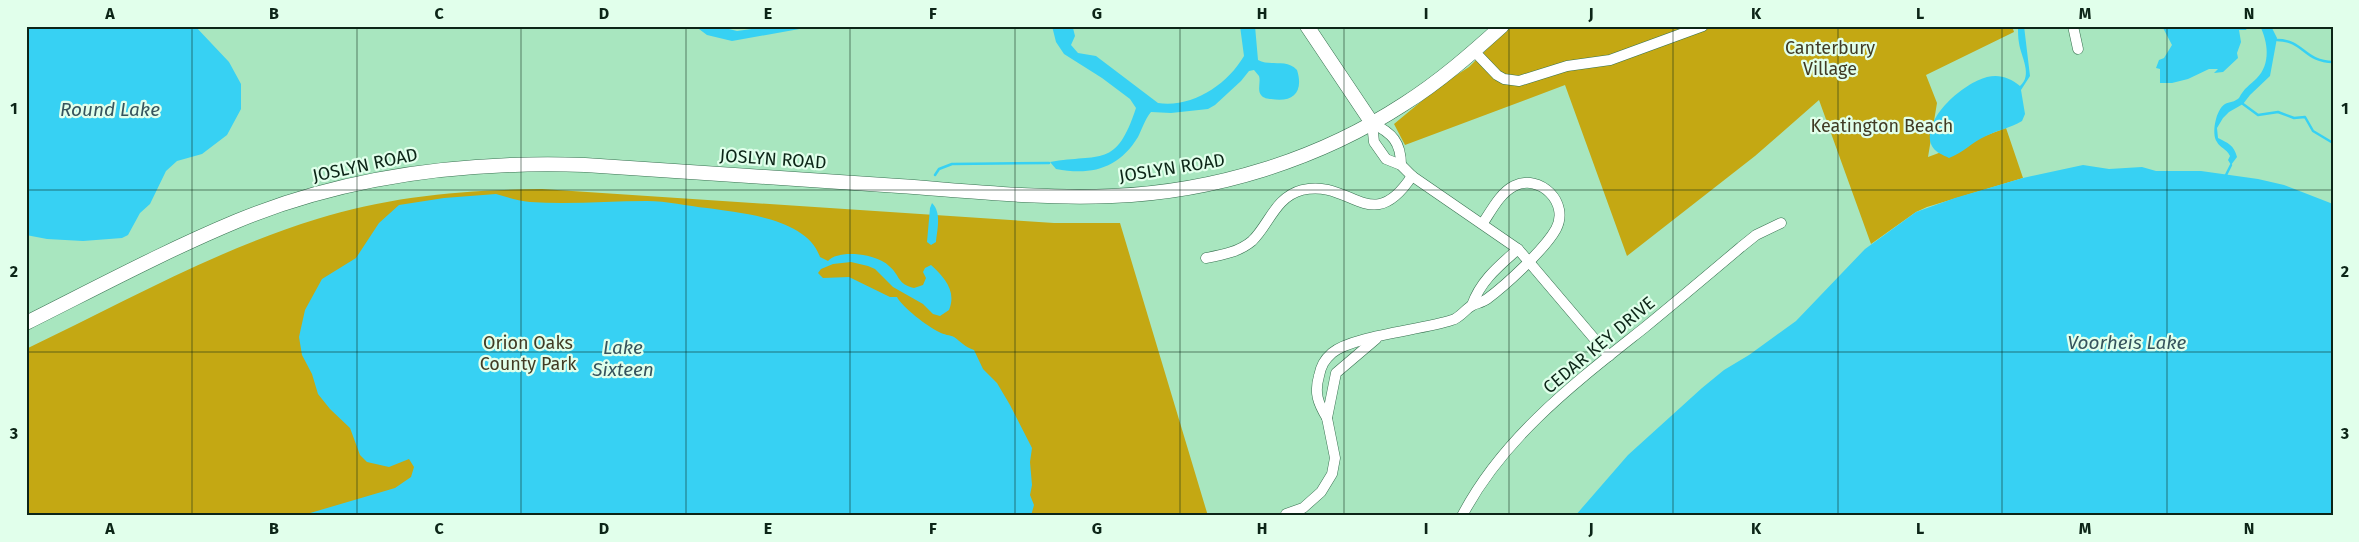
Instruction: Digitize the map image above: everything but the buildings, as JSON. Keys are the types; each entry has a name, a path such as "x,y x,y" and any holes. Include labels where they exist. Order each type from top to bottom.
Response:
{"street":[{"path":"1306,26 1372,123 1389,132 1401,150 1401,165"},
{"name":"JOSLYN ROAD","path":"26,323 196,239 245,218 349,185 429,170 484,165 585,164 956,190 1110,196 1179,189 1255,172 1324,147 1372,123 1427,88 1502,26"},
{"path":"1474,51 1497,75 1504,79 1519,81 1567,66 1610,60 1703,26"},
{"path":"2073,28 2078,49"},
{"path":"1372,123 1374,142 1386,159 1401,165 1412,176 1483,223 1518,249 1530,260 1609,356"},
{"path":"1206,258 1245,247 1253,240 1274,209 1300,191 1313,189 1330,192 1375,206 1388,203 1401,192 1412,176"},
{"path":"1286,514 1303,508 1321,492 1332,474 1335,458 1327,418 1319,404 1315,389 1322,363 1333,352 1346,346 1455,320 1472,305 1486,301 1530,260 1557,228 1559,215 1557,204 1550,191 1539,184 1530,182 1513,186 1504,194 1483,223"},
{"name":"CEDAR KEY DRIVE","path":"1462,516 1486,477 1515,438 1609,356 1749,241 1767,229 1781,223"},
{"path":"1472,305 1478,289 1496,268 1518,249"},
{"path":"1327,418 1336,373 1378,338"}],"green space":[{"path":"1510,26 2012,26 2014,32 1926,75 1937,103 1928,157 2006,128 2023,178 1927,207 1916,212 1871,244 1819,100 1755,156 1627,256 1565,85 1405,145 1394,124 1441,85 1469,67"},
{"name":"Orion Oaks County Park","path":"542,189 1054,223 1120,223 1208,516 26,516 26,349 206,262 242,246 317,219 372,205 428,196"}],"water":[{"name":"Round Lake","path":"26,26 195,26 229,62 241,84 241,109 227,135 202,154 177,161 166,171 150,204 140,213 128,235 122,238 83,241 47,239 26,235"},
{"path":"695,26 717,26 737,31 774,26 816,26 732,41 707,35"},
{"path":"1052,26 1073,28 1075,36 1071,45 1078,53 1096,56 1158,103 1171,104 1196,98 1218,85 1228,76 1244,56 1240,26 1255,26 1258,60 1293,66 1297,70 1299,78 1298,90 1291,97 1285,99 1266,98 1260,93 1259,76 1254,70 1249,71 1241,81 1208,109 1171,113 1151,112 1130,148 1113,163 1093,170 1069,171 1056,169 1050,162 1094,157 1113,150 1129,127 1136,108 1130,99 1102,78 1064,54 1056,42"},
{"path":"2018,26 2024,26 2030,76 2021,90 2025,114 2022,121 1981,138 1949,158 1939,153 1931,144 1930,134 1933,123 1947,103 1957,94 1967,86 1987,77 2005,77 2020,86 2024,82 2026,71 2019,43"},
{"path":"2162,26 2248,26 2246,30 2239,30 2241,42 2237,53 2238,58 2223,72 2214,73 2218,69 2209,69 2188,79 2172,83 2160,83 2160,69 2156,68 2159,60 2164,58 2172,45"},
{"path":"2260,26 2271,26 2277,38 2270,76 2243,104 2229,112 2217,128 2218,138 2230,145 2236,153 2237,157 2231,165 2228,160 2230,156 2218,144 2215,138 2215,122 2222,107 2239,98 2245,89 2257,78 2264,66 2267,53 2265,39"},
{"name":"Voorheis Lake","path":"2083,165 2109,169 2142,167 2156,171 2201,171 2258,179 2284,185 2333,204 2333,516 1575,516 1628,455 1702,388 1724,370 1749,355 1796,321 1865,249 1916,212 1955,198 2023,178"},
{"name":"Lake Sixteen","path":"496,194 521,201 545,203 662,202 754,215 787,226 802,234 813,244 820,257 828,261 833,257 849,254 876,258 893,269 904,284 914,288 923,285 926,278 923,272 925,268 931,265 945,280 950,291 951,303 949,310 940,316 933,314 923,304 893,287 875,269 868,266 851,262 833,264 821,269 818,273 823,278 849,277 890,297 897,297 928,326 954,337 974,350 983,369 997,383 1032,448 1030,462 1032,485 1030,495 1034,505 1031,516 300,516 395,488 411,477 414,467 409,459 389,467 367,462 360,455 350,428 330,409 318,394 312,374 302,355 299,337 305,310 322,279 356,258 379,223 399,205 444,198"},
{"path":"932,203 937,212 938,222 936,242 931,245 927,242"}],"waterway":[{"path":"2277,40 2293,43 2316,59 2333,62"},
{"path":"2243,104 2258,115 2278,112 2294,118 2305,117 2313,131 2333,143"},
{"path":"935,175 939,169 952,164 1049,163"},
{"path":"2226,175 2231,165"}],"park label":[{"name":"Canterbury Village","path":"1830,58"},
{"name":"Keatington Beach","path":"1882,126"}]}
